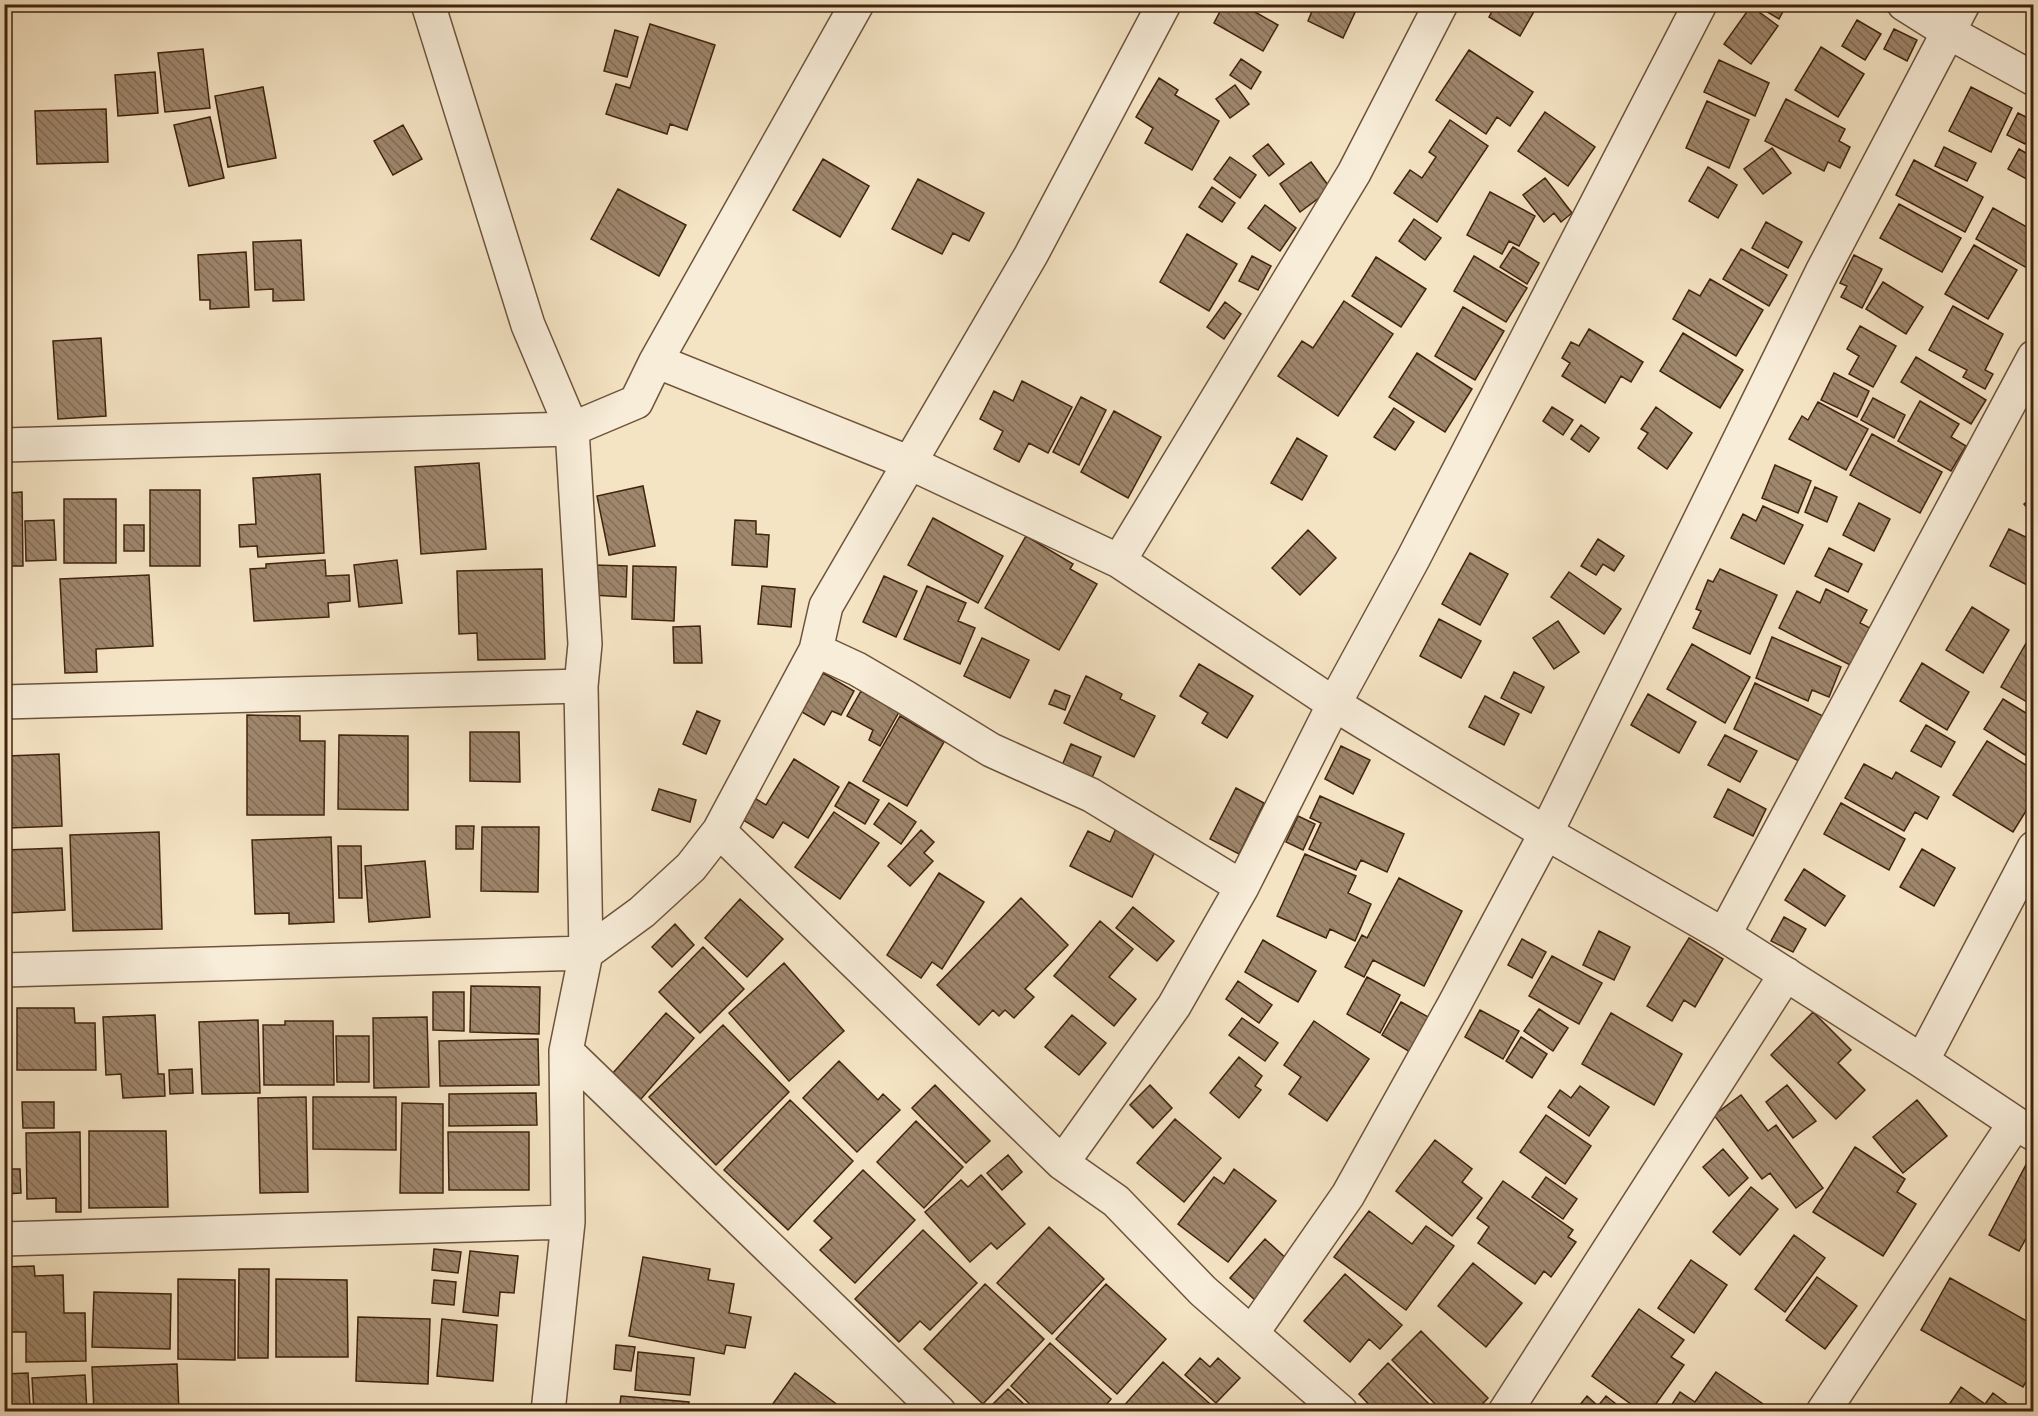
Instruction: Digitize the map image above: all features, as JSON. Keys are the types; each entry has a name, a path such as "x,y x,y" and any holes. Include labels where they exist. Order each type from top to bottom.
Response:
{"street":[{"path":"428,4 528,325 572,429 585,644 581,686 586,953 566,1051 568,1222 548,1412"},
{"path":"4,445 572,429 636,402 656,361 857,4"},
{"path":"4,970 586,953 642,912 691,867 719,831 816,650 826,606 1031,255 1164,4"},
{"path":"1119,561 1354,173 1441,4"},
{"path":"1062,1163 1174,1006 1242,887 1334,704 1413,559 1700,4"},
{"path":"1904,4 1956,19 2034,79"},
{"path":"1252,1333 1348,1195 1455,1005 1546,833 1822,272 1956,19"},
{"path":"1725,935 2034,357"},
{"path":"656,361 910,463 1119,561 1334,704 1546,833 1725,935 2024,1128 1823,1412"},
{"path":"816,650 857,669 905,696 991,750 1090,795 1242,887"},
{"path":"4,702 581,686"},
{"path":"719,831 1062,1163 1116,1201 1203,1291 1341,1412"},
{"path":"1922,1061 2034,848"},
{"path":"1505,1412 1786,974"},
{"path":"566,1051 939,1412"},
{"path":"4,1239 568,1222"}],"building":[{"path":"1224,4 1241,4 1278,25 1263,51 1214,23"},
{"path":"1315,4 1359,4 1343,38 1308,21"},
{"path":"1496,4 1530,4 1536,8 1520,36 1489,17"},
{"path":"1754,4 1787,4 1779,19"},
{"path":"1751,6 1778,26 1751,64 1724,44"},
{"path":"1857,20 1881,34 1865,60 1842,46"},
{"path":"650,24 715,45 687,130 670,124 667,134 606,114 616,84 630,88"},
{"path":"1894,29 1917,40 1907,61 1884,49"},
{"path":"615,30 638,37 627,77 604,71"},
{"path":"1821,47 1864,74 1838,117 1795,90"},
{"path":"203,49 210,108 165,112 158,53"},
{"path":"1469,50 1533,92 1510,126 1497,117 1486,134 1436,100"},
{"path":"1241,59 1261,72 1251,89 1230,75"},
{"path":"1719,60 1769,83 1755,116 1704,92"},
{"path":"155,72 158,113 118,116 115,75"},
{"path":"1159,78 1178,90 1175,95 1219,121 1192,170 1145,143 1153,128 1136,117"},
{"path":"1235,85 1249,104 1230,118 1216,99"},
{"path":"263,87 276,158 228,167 215,96"},
{"path":"1971,87 2012,108 1991,152 1949,131"},
{"path":"1786,99 1845,129 1839,141 1850,147 1840,168 1828,162 1824,171 1765,141"},
{"path":"1707,101 1749,120 1729,168 1686,148"},
{"path":"106,109 108,162 37,164 35,111"},
{"path":"1545,112 1595,147 1568,186 1518,151"},
{"path":"2018,113 2034,121 2034,127 2025,144 2007,135"},
{"path":"210,117 224,178 189,186 174,125"},
{"path":"1450,120 1488,146 1437,222 1394,193 1410,170 1422,178 1436,157 1429,152"},
{"path":"403,125 422,159 393,175 374,141"},
{"path":"1268,144 1284,164 1269,176 1253,156"},
{"path":"1944,147 1976,163 1967,181 1935,166"},
{"path":"1772,148 1791,173 1763,194 1744,169"},
{"path":"2019,149 2031,156 2034,151 2034,183 2008,169"},
{"path":"1230,157 1256,175 1240,198 1214,179"},
{"path":"823,159 869,186 840,237 793,210"},
{"path":"1914,160 1983,197 1965,232 1896,195"},
{"path":"1311,162 1331,189 1300,212 1280,184"},
{"path":"1708,167 1737,185 1718,218 1689,201"},
{"path":"1545,178 1572,213 1561,222 1554,213 1544,222 1523,195"},
{"path":"918,179 984,213 969,241 953,233 942,254 892,229"},
{"path":"1212,187 1235,203 1222,222 1199,207"},
{"path":"618,189 686,225 659,276 591,239"},
{"path":"1490,192 1535,216 1519,246 1509,241 1502,254 1467,235"},
{"path":"1899,204 1961,238 1942,272 1880,238"},
{"path":"1265,205 1296,228 1280,251 1248,228"},
{"path":"1993,208 2034,231 2034,272 1976,239"},
{"path":"1414,219 1441,238 1425,260 1399,241"},
{"path":"1766,222 1802,242 1788,268 1752,248"},
{"path":"1187,234 1237,264 1209,311 1160,282"},
{"path":"301,240 304,300 273,301 273,289 255,290 253,242"},
{"path":"1974,245 2017,270 1988,319 1945,294"},
{"path":"1513,247 1539,263 1527,284 1500,267"},
{"path":"1741,249 1787,275 1769,306 1723,279"},
{"path":"246,252 249,307 210,309 210,300 200,300 198,255"},
{"path":"1854,255 1882,269 1862,308 1841,297 1847,286 1840,283"},
{"path":"1252,256 1271,266 1258,290 1239,281"},
{"path":"1474,256 1527,288 1506,322 1454,291"},
{"path":"1376,257 1426,289 1401,327 1352,296"},
{"path":"1710,279 1763,310 1736,356 1673,319 1689,290 1700,296"},
{"path":"1883,282 1923,307 1906,334 1866,309"},
{"path":"1344,301 1393,334 1338,416 1278,376 1302,341 1313,348"},
{"path":"1225,302 1241,314 1224,339 1207,327"},
{"path":"1953,306 2003,334 1985,370 1993,374 1985,389 1963,377 1967,370 1929,350"},
{"path":"1463,307 1504,331 1475,380 1435,356"},
{"path":"1860,326 1896,346 1873,387 1849,374 1859,356 1847,349"},
{"path":"1589,329 1643,362 1631,382 1621,376 1605,403 1562,376 1570,363 1562,358 1571,342 1579,346"},
{"path":"1683,333 1743,370 1720,408 1660,371"},
{"path":"101,338 106,416 58,419 53,341"},
{"path":"1417,353 1472,389 1445,432 1389,397"},
{"path":"1916,357 1986,400 1971,424 1901,382"},
{"path":"1834,373 1869,391 1857,417 1821,400"},
{"path":"1022,381 1072,407 1048,453 1029,443 1019,462 994,449 1003,431 980,419 994,391 1013,401"},
{"path":"1081,397 1106,410 1079,465 1053,452"},
{"path":"1873,398 1905,415 1894,438 1861,420"},
{"path":"1920,401 1959,424 1951,437 1966,446 1951,471 1898,441"},
{"path":"1818,402 1868,429 1846,470 1789,439 1802,416 1808,420"},
{"path":"1552,407 1573,420 1563,435 1543,421"},
{"path":"1656,407 1692,433 1667,469 1638,448 1648,433 1641,429"},
{"path":"1394,408 1414,422 1395,450 1374,437"},
{"path":"1114,411 1161,437 1128,498 1081,472"},
{"path":"1581,425 1599,438 1589,452 1571,439"},
{"path":"1872,434 1942,472 1920,513 1850,475"},
{"path":"1297,438 1327,456 1302,500 1271,483"},
{"path":"479,463 486,549 421,554 415,467"},
{"path":"1775,465 1811,481 1798,513 1762,498"},
{"path":"320,474 324,553 258,557 257,546 240,547 239,525 256,524 253,478"},
{"path":"4,483 8,483 8,493 22,492 23,566 4,566"},
{"path":"643,486 655,546 609,555 597,496"},
{"path":"1815,487 1837,497 1827,522 1805,512"},
{"path":"150,490 200,490 200,566 150,566"},
{"path":"2034,496 2034,516 2024,504"},
{"path":"64,499 116,499 116,563 64,563"},
{"path":"1859,503 1890,519 1874,551 1843,535"},
{"path":"1763,506 1803,525 1784,564 1731,538 1743,514 1756,521"},
{"path":"933,518 1003,556 978,603 908,565"},
{"path":"54,520 56,560 26,561 25,521"},
{"path":"735,520 756,521 756,534 769,535 767,567 732,565"},
{"path":"124,525 144,525 144,551 124,551"},
{"path":"2009,529 2034,541 2034,581 2031,587 1990,566"},
{"path":"1308,530 1336,558 1300,595 1272,568"},
{"path":"1026,536 1073,564 1070,569 1097,584 1059,650 985,608"},
{"path":"1598,539 1624,556 1614,571 1603,564 1596,575 1581,566"},
{"path":"1829,548 1862,564 1848,592 1815,576"},
{"path":"1470,553 1508,574 1480,625 1442,604"},
{"path":"325,560 326,576 349,575 350,601 328,603 329,617 254,621 250,569 266,568 266,564"},
{"path":"397,560 402,603 359,607 354,565"},
{"path":"593,565 627,566 626,597 592,595"},
{"path":"633,566 676,567 674,621 632,619"},
{"path":"542,569 545,659 478,660 477,633 459,634 457,571"},
{"path":"1720,569 1777,595 1750,654 1693,628 1701,611 1696,609 1708,580 1713,582"},
{"path":"1569,572 1621,609 1604,634 1551,597"},
{"path":"149,575 153,646 96,649 97,672 65,673 60,579"},
{"path":"884,576 917,591 896,637 863,622"},
{"path":"762,586 795,589 791,627 758,624"},
{"path":"927,586 966,603 958,621 975,628 960,664 904,639"},
{"path":"1826,589 1867,610 1860,623 1870,628 1852,666 1779,628 1797,591 1820,603"},
{"path":"1972,607 2009,630 1983,673 1946,650"},
{"path":"1439,619 1481,641 1461,678 1420,656"},
{"path":"1558,621 1579,652 1554,669 1533,638"},
{"path":"700,626 702,663 674,663 673,627"},
{"path":"1772,637 1841,667 1829,697 1812,690 1808,701 1756,678"},
{"path":"982,638 1029,660 1010,698 964,676"},
{"path":"2029,638 2034,641 2034,706 2001,687"},
{"path":"1692,644 1750,677 1725,723 1667,689"},
{"path":"1922,663 1969,692 1947,730 1900,701"},
{"path":"1199,664 1253,696 1227,738 1202,723 1208,713 1180,696"},
{"path":"1514,672 1544,687 1531,713 1501,698"},
{"path":"823,673 854,691 841,715 832,711 824,725 802,712"},
{"path":"1086,676 1122,694 1120,699 1155,716 1134,757 1064,723"},
{"path":"1755,683 1825,717 1803,763 1734,729"},
{"path":"1055,690 1070,696 1065,710 1049,704"},
{"path":"861,691 899,712 880,746 869,740 873,730 847,716"},
{"path":"1648,694 1696,722 1679,753 1631,725"},
{"path":"1485,696 1519,714 1504,745 1469,727"},
{"path":"2003,699 2034,718 2034,741 2025,755 1984,729"},
{"path":"697,711 720,721 706,754 683,744"},
{"path":"247,715 300,716 300,741 325,741 324,815 247,815"},
{"path":"900,716 944,742 907,806 863,781"},
{"path":"1926,725 1955,742 1941,767 1911,751"},
{"path":"470,732 519,732 520,782 470,781"},
{"path":"339,735 408,736 408,810 338,809"},
{"path":"1725,735 1757,751 1740,782 1708,765"},
{"path":"1987,741 2034,770 2034,798 2013,832 1953,795"},
{"path":"1071,744 1101,757 1091,780 1061,768"},
{"path":"1341,746 1370,760 1353,794 1325,779"},
{"path":"59,754 62,826 9,828 7,756"},
{"path":"794,759 839,787 808,838 783,822 773,838 740,818 753,797 766,805"},
{"path":"1864,764 1892,779 1896,772 1939,797 1927,819 1915,812 1904,831 1845,798"},
{"path":"849,782 879,800 865,824 835,806"},
{"path":"1236,788 1264,803 1239,854 1210,839"},
{"path":"659,789 696,800 690,822 652,810"},
{"path":"1728,789 1766,809 1753,836 1714,817"},
{"path":"1320,796 1404,834 1387,872 1361,860 1356,870 1309,849 1321,823 1310,818"},
{"path":"889,803 916,822 901,844 874,824"},
{"path":"1841,803 1905,839 1889,870 1824,834"},
{"path":"834,812 879,843 840,899 795,867"},
{"path":"1298,816 1315,824 1303,850 1286,842"},
{"path":"1118,824 1159,844 1132,897 1070,866 1088,831 1110,842"},
{"path":"456,826 474,826 473,849 456,849"},
{"path":"482,827 539,827 538,892 481,891"},
{"path":"921,830 934,842 924,853 933,861 910,886 888,866"},
{"path":"159,832 162,929 73,931 70,835"},
{"path":"331,837 334,922 289,924 289,913 255,914 252,840"},
{"path":"338,846 361,846 362,898 339,898"},
{"path":"62,848 65,910 7,913 4,850"},
{"path":"1922,849 1955,868 1934,906 1900,887"},
{"path":"1305,854 1356,876 1348,893 1371,904 1355,941 1330,929 1326,938 1277,916"},
{"path":"425,861 430,917 369,922 365,866"},
{"path":"1804,869 1845,896 1825,926 1785,900"},
{"path":"939,873 984,902 942,969 932,962 921,978 887,955"},
{"path":"1399,878 1462,911 1424,986 1373,960 1364,977 1345,967 1362,935 1367,938"},
{"path":"1021,898 1068,945 1025,989 1034,997 1014,1018 1005,1010 999,1016 993,1010 979,1025 937,985"},
{"path":"740,899 783,939 747,977 705,938"},
{"path":"1133,907 1174,941 1157,961 1116,928"},
{"path":"1784,917 1806,929 1793,952 1771,941"},
{"path":"1100,921 1133,949 1109,977 1136,999 1114,1026 1054,976"},
{"path":"675,924 694,945 672,967 652,947"},
{"path":"1599,931 1630,947 1614,980 1583,965"},
{"path":"1689,938 1723,959 1695,1007 1684,1000 1672,1021 1647,1006"},
{"path":"1522,939 1546,952 1532,978 1508,965"},
{"path":"1263,940 1316,971 1298,1002 1245,972"},
{"path":"703,947 744,989 700,1033 659,992"},
{"path":"1552,956 1602,983 1579,1024 1529,996"},
{"path":"784,963 844,1031 789,1081 729,1013"},
{"path":"1367,977 1400,995 1380,1033 1347,1014"},
{"path":"1238,981 1272,1005 1259,1023 1226,999"},
{"path":"471,986 540,987 539,1034 470,1032"},
{"path":"433,992 464,992 464,1031 433,1030"},
{"path":"1401,1002 1430,1018 1410,1052 1382,1035"},
{"path":"17,1008 74,1008 75,1023 95,1023 96,1070 17,1070"},
{"path":"1539,1009 1568,1028 1553,1051 1524,1031"},
{"path":"1480,1010 1519,1031 1503,1059 1465,1037"},
{"path":"1813,1012 1851,1050 1838,1063 1865,1090 1836,1119 1771,1055"},
{"path":"666,1013 694,1038 641,1099 613,1073"},
{"path":"1611,1013 1682,1054 1654,1105 1582,1064"},
{"path":"155,1015 158,1074 164,1074 165,1096 123,1098 121,1074 106,1075 103,1017"},
{"path":"1072,1015 1106,1043 1079,1075 1045,1047"},
{"path":"427,1017 429,1087 374,1088 373,1018"},
{"path":"1242,1018 1278,1043 1265,1061 1229,1035"},
{"path":"258,1020 260,1093 202,1094 199,1022"},
{"path":"285,1021 333,1021 334,1085 264,1085 263,1025 285,1025"},
{"path":"1314,1021 1369,1059 1327,1121 1289,1094 1301,1077 1284,1065"},
{"path":"723,1025 789,1092 716,1165 649,1097"},
{"path":"336,1036 369,1036 369,1082 337,1082"},
{"path":"1521,1037 1547,1054 1532,1078 1506,1061"},
{"path":"538,1039 539,1085 440,1086 439,1041"},
{"path":"1239,1057 1262,1076 1255,1086 1261,1090 1239,1118 1210,1093"},
{"path":"839,1061 878,1100 883,1094 900,1110 857,1152 803,1098"},
{"path":"192,1069 193,1093 170,1094 169,1070"},
{"path":"935,1085 990,1141 966,1163 912,1108"},
{"path":"1150,1085 1172,1108 1153,1128 1130,1105"},
{"path":"1787,1085 1816,1121 1793,1138 1766,1102"},
{"path":"1580,1086 1609,1107 1589,1136 1548,1107 1560,1090 1571,1098"},
{"path":"536,1093 537,1125 449,1126 449,1094"},
{"path":"1741,1095 1768,1131 1776,1125 1823,1188 1796,1208 1770,1173 1762,1179 1714,1115"},
{"path":"306,1097 308,1192 260,1193 258,1098"},
{"path":"313,1097 396,1097 396,1150 313,1149"},
{"path":"790,1100 853,1161 788,1230 724,1170"},
{"path":"1917,1100 1947,1136 1903,1173 1873,1137"},
{"path":"22,1102 54,1102 54,1128 23,1128"},
{"path":"402,1103 443,1104 443,1193 400,1193"},
{"path":"1546,1115 1591,1146 1565,1184 1520,1152"},
{"path":"1175,1119 1221,1158 1184,1202 1137,1163"},
{"path":"916,1121 963,1167 924,1208 877,1162"},
{"path":"89,1131 166,1131 168,1207 89,1208"},
{"path":"80,1132 81,1212 56,1212 56,1198 27,1199 26,1133"},
{"path":"448,1132 529,1132 529,1190 449,1190"},
{"path":"1435,1140 1472,1169 1462,1182 1482,1198 1452,1236 1396,1191"},
{"path":"1855,1147 1905,1179 1897,1192 1916,1204 1883,1256 1813,1212"},
{"path":"1723,1149 1748,1178 1729,1196 1703,1167"},
{"path":"1008,1155 1022,1172 1002,1190 987,1173"},
{"path":"2028,1161 2034,1163 2034,1224 2019,1251 1989,1235"},
{"path":"4,1169 20,1169 21,1193 4,1194"},
{"path":"1234,1169 1276,1201 1228,1262 1178,1224 1214,1177 1224,1184"},
{"path":"863,1170 915,1220 855,1283 820,1250 832,1238 814,1221"},
{"path":"981,1175 1025,1224 997,1249 991,1243 970,1262 925,1212 961,1180 968,1187"},
{"path":"1546,1177 1577,1199 1563,1219 1532,1197"},
{"path":"1503,1181 1573,1230 1568,1237 1576,1242 1551,1277 1544,1271 1535,1284 1478,1243 1489,1227 1477,1218"},
{"path":"1751,1187 1778,1209 1740,1255 1713,1232"},
{"path":"1369,1211 1412,1244 1426,1226 1454,1246 1406,1310 1334,1257"},
{"path":"1049,1227 1104,1279 1052,1334 997,1283"},
{"path":"923,1230 977,1283 930,1330 920,1321 899,1342 855,1299"},
{"path":"1794,1235 1825,1258 1785,1312 1755,1289"},
{"path":"1265,1239 1289,1261 1255,1300 1230,1278"},
{"path":"434,1249 461,1252 458,1273 432,1270"},
{"path":"470,1251 518,1256 514,1293 500,1292 498,1316 463,1312"},
{"path":"643,1257 710,1269 708,1280 734,1284 729,1313 751,1317 745,1348 726,1345 724,1354 629,1336"},
{"path":"1691,1260 1727,1285 1694,1333 1658,1308"},
{"path":"1473,1263 1522,1303 1486,1347 1438,1306"},
{"path":"34,1266 35,1276 63,1275 64,1313 85,1313 86,1361 26,1362 26,1332 4,1332 4,1267"},
{"path":"239,1269 269,1269 268,1358 238,1358"},
{"path":"1345,1274 1402,1325 1380,1349 1369,1339 1350,1362 1304,1321"},
{"path":"1817,1277 1857,1306 1825,1349 1786,1320"},
{"path":"1950,1278 2034,1325 2034,1367 2023,1387 1921,1330"},
{"path":"178,1279 235,1280 235,1360 178,1359"},
{"path":"276,1279 347,1280 348,1357 276,1357"},
{"path":"434,1280 456,1282 454,1305 432,1303"},
{"path":"985,1284 1044,1339 983,1404 924,1349"},
{"path":"1106,1284 1166,1339 1117,1394 1056,1339"},
{"path":"94,1292 171,1294 170,1349 92,1347"},
{"path":"1639,1309 1684,1340 1671,1357 1684,1365 1650,1412 1642,1412 1592,1376"},
{"path":"358,1317 430,1319 428,1384 356,1381"},
{"path":"442,1319 497,1325 493,1381 437,1376"},
{"path":"1421,1331 1488,1398 1475,1412 1443,1412 1392,1360"},
{"path":"1050,1343 1111,1399 1100,1412 1038,1412 1011,1386"},
{"path":"616,1345 635,1347 631,1371 614,1369"},
{"path":"638,1352 694,1358 690,1395 635,1390"},
{"path":"1200,1358 1210,1367 1218,1358 1240,1378 1216,1403 1185,1375"},
{"path":"1163,1362 1219,1412 1121,1412 1120,1410"},
{"path":"1388,1363 1437,1412 1376,1412 1359,1394"},
{"path":"177,1364 179,1412 94,1412 92,1367"},
{"path":"1716,1372 1763,1404 1758,1412 1667,1412 1680,1392 1695,1402"},
{"path":"28,1373 30,1406 4,1407 4,1374"},
{"path":"795,1373 847,1412 767,1412"},
{"path":"85,1375 87,1412 34,1412 32,1378"},
{"path":"1961,1387 1985,1404 1993,1393 2018,1412 1944,1412"},
{"path":"1008,1389 1029,1409 1027,1412 993,1412 989,1408"},
{"path":"621,1396 689,1402 688,1412 619,1412"},
{"path":"1587,1396 1598,1406 1606,1396 1626,1412 1574,1412"}]}
